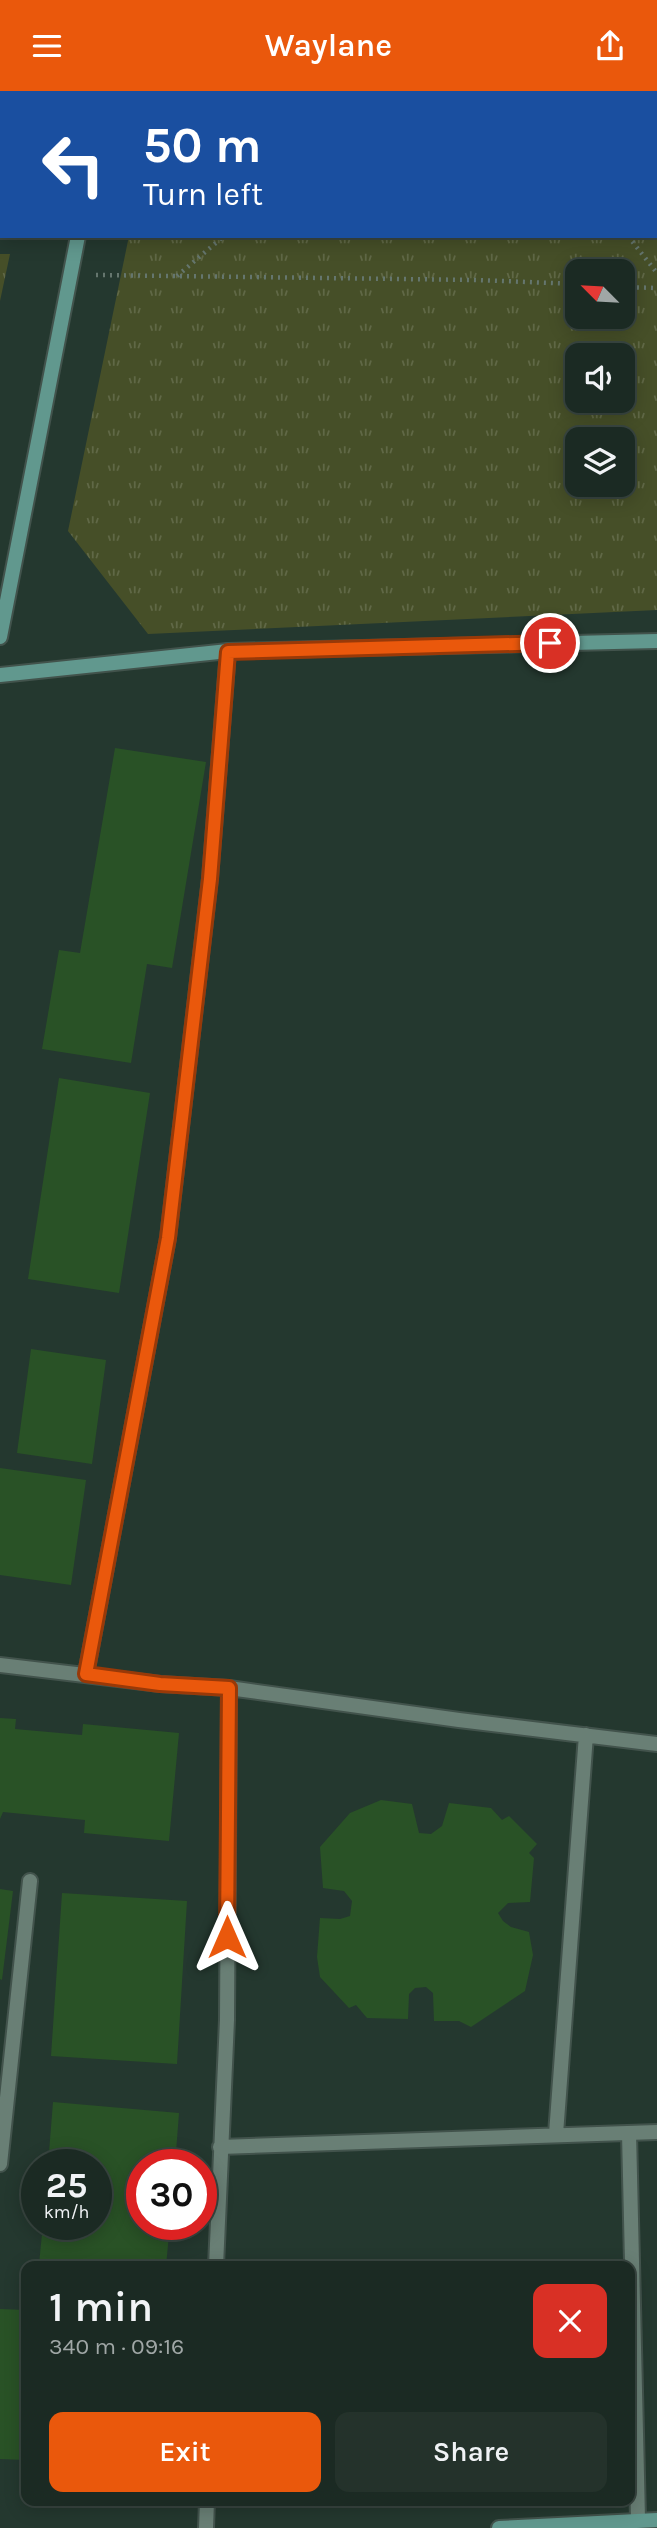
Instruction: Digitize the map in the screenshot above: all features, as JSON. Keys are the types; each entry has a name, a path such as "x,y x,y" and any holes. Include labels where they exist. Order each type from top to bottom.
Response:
{"main road":[{"path":"0,637 78,238"},
{"path":"0,675 228,652 657,641"},
{"path":"499,2528 657,2520"}],"street":[{"path":"86,1674 168,1238 210,879 228,652"},
{"path":"0,1665 160,1684 229,1688 657,1744"},
{"path":"216,2261 227,2020 229,1688"},
{"path":"556,2134 586,1735"},
{"path":"0,2164 5,2078 30,1881"},
{"path":"220,2147 657,2132"},
{"path":"629,2133 632,2261"},
{"path":"635,2390 638,2519"},
{"path":"206,2528 207,2506"}],"path":[{"path":"176,277 223,238"},
{"path":"630,238 657,273"},
{"path":"71,275 476,280 565,284"},
{"path":"635,287 657,288"}],"green space":[{"path":"129,238 657,238 657,610 148,634 68,531"},
{"path":"0,254 10,254 0,301"}],"building":[{"path":"115,748 206,762 172,968 147,964 131,1063 42,1049 59,950 80,953"},
{"path":"59,1078 150,1093 119,1293 28,1279"},
{"path":"31,1349 106,1360 92,1464 17,1453"},
{"path":"0,1468 86,1480 71,1585 0,1575"},
{"path":"0,1718 16,1719 15,1729 82,1735 83,1724 179,1733 169,1841 84,1833 85,1820 3,1812 0,1819"},
{"path":"381,1800 412,1804 419,1833 431,1834 442,1826 449,1803 491,1808 502,1820 509,1816 537,1844 529,1853 534,1858 530,1902 508,1903 498,1913 511,1927 529,1932 533,1955 525,1991 471,2027 459,2021 434,2021 433,1993 426,1987 415,1988 409,1994 408,2019 367,2018 356,2005 349,2008 320,1977 317,1957 320,1918 340,1919 350,1916 352,1901 344,1891 323,1888 320,1847 350,1813"},
{"path":"0,1889 13,1891 2,1980 0,1979"},
{"path":"62,1893 187,1901 177,2064 51,2056"},
{"path":"53,2102 179,2113 176,2149 126,2149 126,2240 168,2240 166,2261 39,2261 41,2240 112,2240 112,2149 49,2149"},
{"path":"0,2309 21,2310 21,2460 0,2459"}],"route":[{"path":"227,1937 229,1688 160,1684 86,1674 168,1238 210,879 228,652 550,643"}]}
